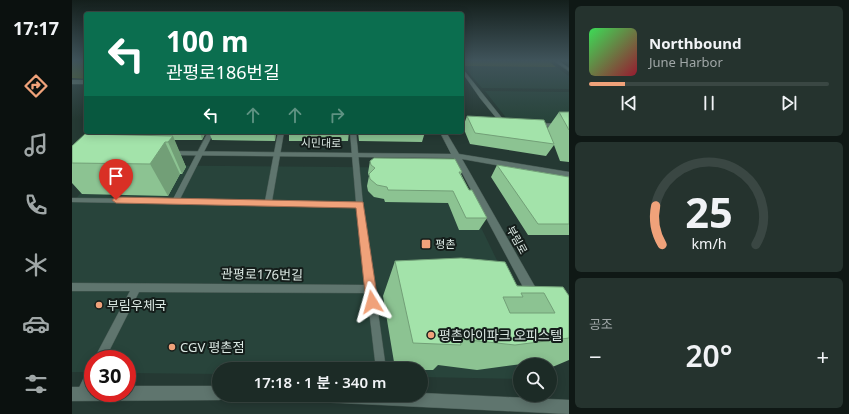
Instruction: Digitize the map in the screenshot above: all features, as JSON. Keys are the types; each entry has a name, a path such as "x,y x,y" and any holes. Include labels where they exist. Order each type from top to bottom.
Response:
{"street":[{"path":"470,80 505,125 513,125"},
{"path":"72,82 84,82"},
{"path":"528,125 569,126"},
{"path":"99,152 114,134"},
{"path":"176,201 210,134"},
{"path":"268,203 281,134"},
{"path":"353,134 360,205 380,362"},
{"name":"부림로","path":"444,134 538,304"},
{"name":"시민대로","path":"156,153 457,156 569,175"},
{"path":"72,200 360,205"},
{"name":"관평로176번길","path":"72,287 371,289"},
{"path":"104,350 137,287"},
{"path":"77,394 84,384"},
{"path":"77,394 212,393"},
{"path":"428,399 569,407"}],"shaded area":[{"path":"475,80 569,80 569,89 482,88"},
{"path":"485,91 569,92 569,123 516,122 507,119"},
{"path":"105,165 452,168 545,358 513,358 513,379 428,377 428,362 212,362 212,374 136,373 136,350 84,350 84,372 72,372 72,203"}],"building":[{"path":"559,112 569,112 569,130"},
{"path":"467,116 544,120 554,144 475,133"},
{"path":"85,134 173,136 168,142 165,142 150,164 72,163 72,146"},
{"path":"374,158 455,159 462,172 459,172 469,190 472,190 487,218 466,218 453,191 388,190 387,187 377,185 370,179 369,174 375,168 371,165 370,161"},
{"path":"497,165 569,177 569,224 538,224"},
{"path":"461,258 505,262 517,286 563,287 569,296 569,338 515,345 460,339 461,345 413,343 395,261","holes":["521,293 544,293 555,313 510,313 503,297 523,297"]}],"place":[{"name":"평촌","path":"426,244"},
{"name":"부림우체국","path":"99,305"},
{"name":"평촌아이파크 오피스텔","path":"431,335"},
{"name":"CGV 평촌점","path":"172,347"}],"route":[{"path":"116,200 360,205 372,302"}]}
